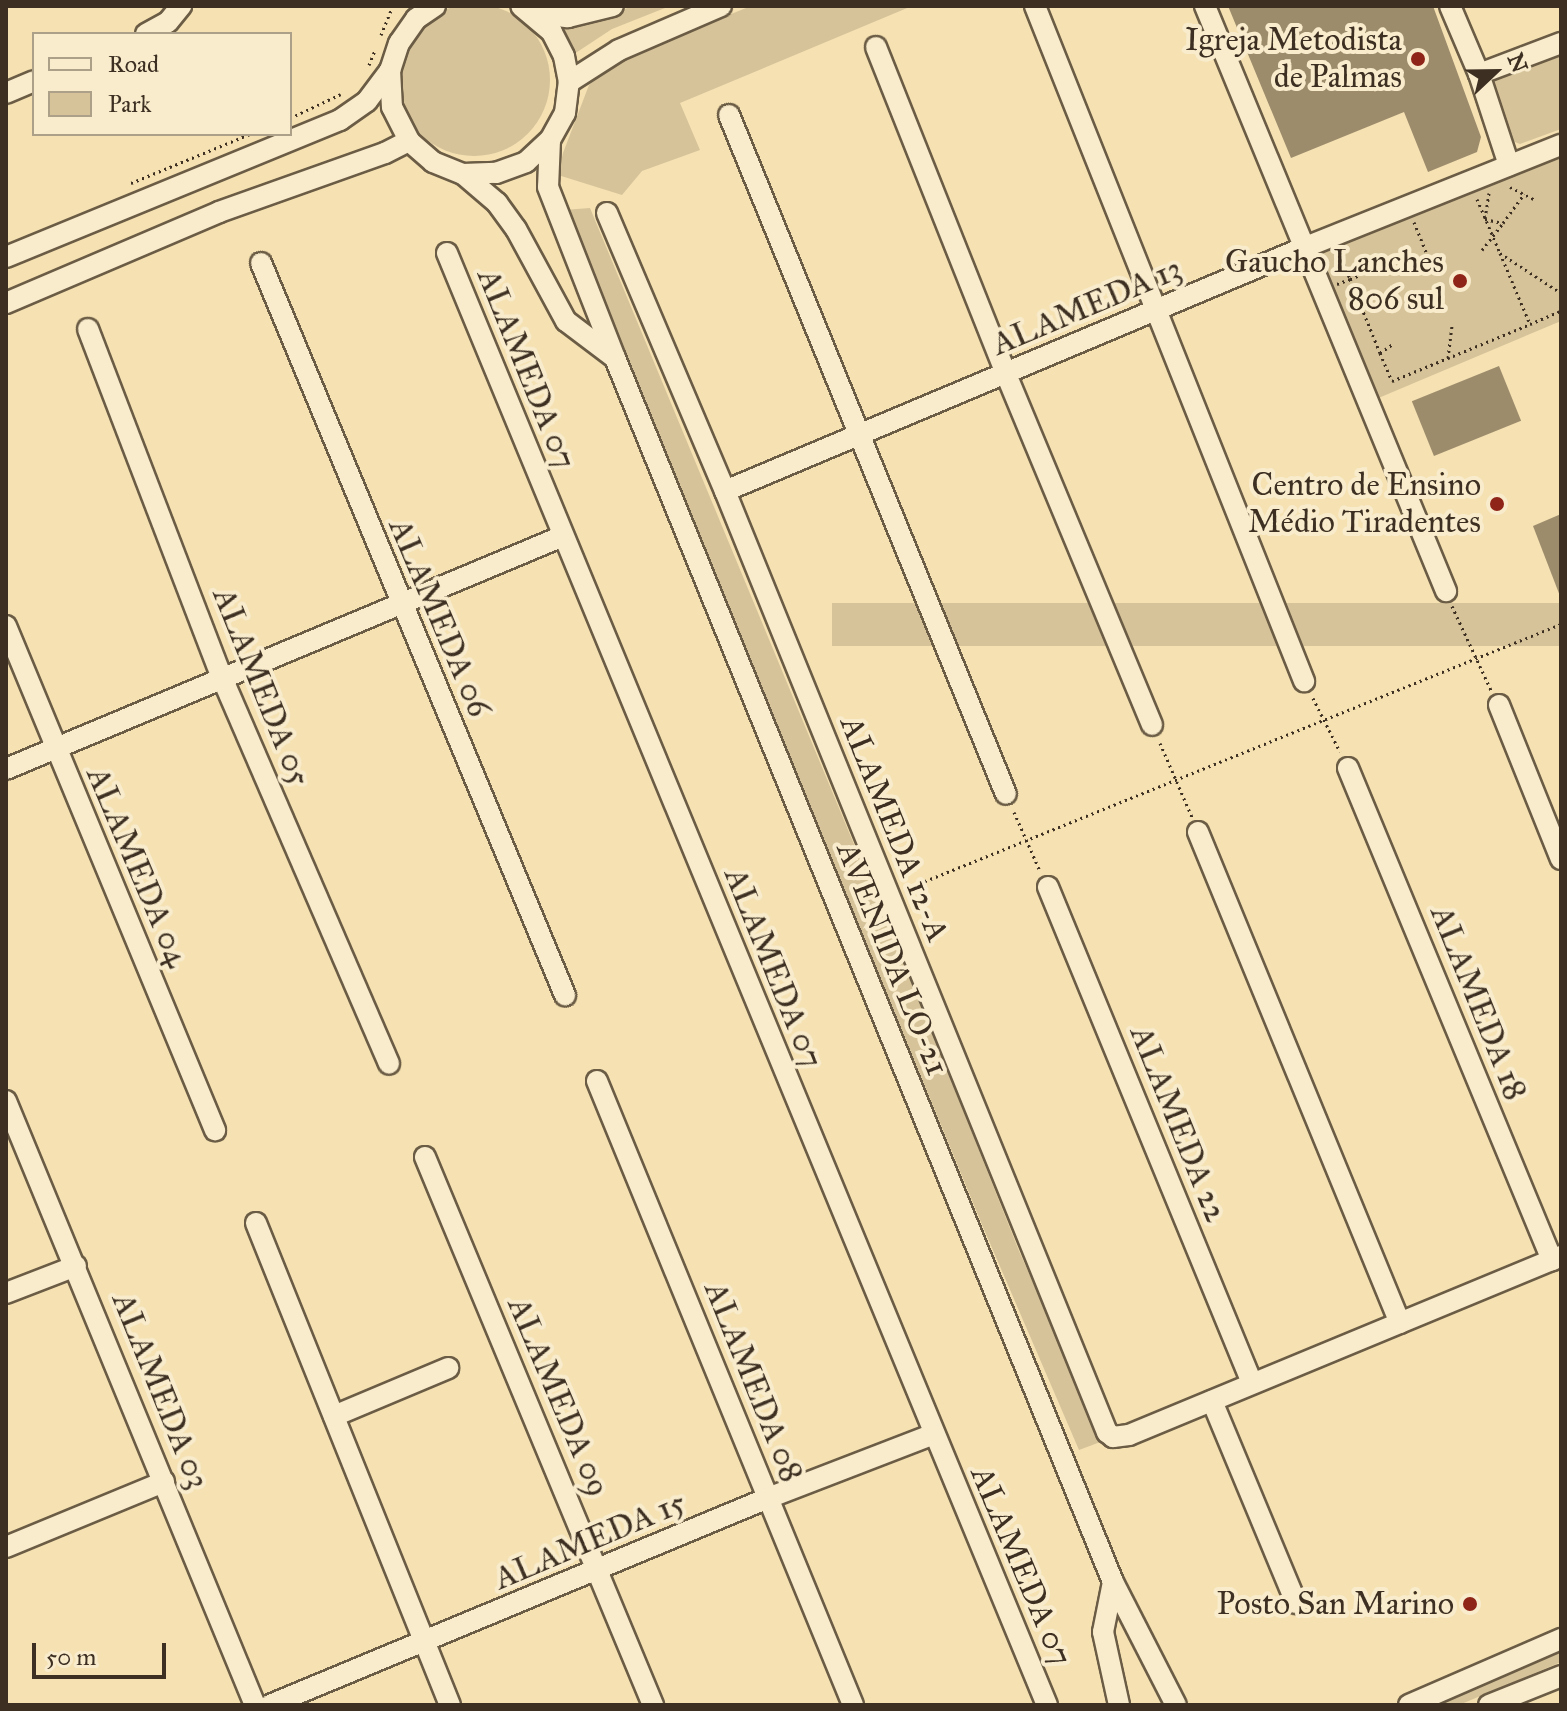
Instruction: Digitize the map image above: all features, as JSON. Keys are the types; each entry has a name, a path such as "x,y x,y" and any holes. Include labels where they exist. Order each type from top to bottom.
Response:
{"street":[{"path":"151,32 168,22 181,6"},
{"path":"6,257 340,120 367,101 390,70 399,43 415,13 435,6"},
{"path":"527,10 568,17 613,6"},
{"path":"569,82 619,50 721,6"},
{"path":"1035,6 1304,681"},
{"path":"1205,6 1446,591"},
{"path":"1450,6 1479,74 1504,173"},
{"path":"463,174 496,173 526,162 550,140 565,113 569,82 564,56 552,32 527,10"},
{"path":"1479,74 1561,43"},
{"path":"876,47 1006,374 1152,725"},
{"path":"390,70 392,107 409,141 433,162 463,174 497,203 516,229 566,321 615,358"},
{"path":"6,93 32,82"},
{"path":"729,115 862,432 1006,794"},
{"name":"AVENIDA LO-21","path":"550,140 548,187 615,358 1113,1582 1176,1705"},
{"path":"6,303 219,212 385,153 409,141"},
{"name":"ALAMEDA 13","path":"725,491 1303,248 1504,173 1561,145"},
{"name":"ALAMEDA 12-A","path":"607,213 725,491 1102,1424 1113,1437 1143,1429 1212,1401"},
{"name":"ALAMEDA 07","path":"447,253 1047,1705"},
{"name":"ALAMEDA 06","path":"261,263 399,602 565,995"},
{"name":"ALAMEDA 05","path":"88,329 223,680 389,1064"},
{"path":"6,769 223,680 399,602 563,536"},
{"name":"ALAMEDA 04","path":"6,626 215,1130"},
{"path":"1499,705 1561,859"},
{"name":"ALAMEDA 18","path":"1348,768 1556,1258"},
{"path":"1198,832 1400,1323"},
{"name":"ALAMEDA 22","path":"1048,887 1252,1383"},
{"name":"ALAMEDA 08","path":"597,1081 853,1705"},
{"name":"ALAMEDA 03","path":"6,1101 255,1705"},
{"name":"ALAMEDA 09","path":"425,1157 653,1705"},
{"path":"256,1223 450,1705"},
{"path":"1296,1603 1212,1401 1556,1258"},
{"path":"6,1293 76,1266"},
{"path":"334,1416 448,1368"},
{"name":"ALAMEDA 15","path":"270,1705 599,1571 768,1498 934,1434"},
{"path":"6,1547 164,1482"},
{"path":"1113,1582 1103,1632 1119,1705"},
{"path":"1409,1705 1561,1639"},
{"path":"1489,1705 1561,1676"}],"path":[{"path":"369,68 387,14 393,6"},
{"path":"292,117 346,92"},
{"path":"1504,173 1524,194 1535,200"},
{"path":"1485,219 1490,184"},
{"path":"1473,191 1530,324"},
{"path":"1482,250 1524,194"},
{"path":"1485,219 1503,223"},
{"path":"1500,253 1561,293"},
{"path":"1350,279 1392,381 1561,311"},
{"path":"1448,358 1452,323"},
{"path":"1380,353 1393,344"},
{"path":"1446,591 1474,659 1499,705"},
{"path":"889,896 1561,624"},
{"path":"1304,681 1348,768"},
{"path":"1152,725 1198,832"},
{"path":"1006,794 1048,887"}],"green space":[{"path":"474,4 503,10 528,26 544,51 550,80 544,109 528,134 503,150 474,156 445,150 420,134 404,109 398,80 404,51 420,26 445,10"},
{"path":"632,6 670,6 612,29 568,58 553,23 610,15"},
{"path":"751,6 912,6 680,103 700,150 642,171 622,195 558,175 563,153 589,85 607,67"},
{"path":"1561,47 1561,129 1520,144 1505,138 1483,78"},
{"path":"1561,148 1561,321 1369,402 1305,249"},
{"path":"590,208 934,1037 1019,1251 1103,1441 1079,1450 983,1227 564,210"},
{"path":"832,603 1561,603 1561,646 832,646"},
{"path":"1561,1649 1561,1662 1459,1705 1423,1705"}],"building":[{"path":"1228,6 1433,6 1481,137 1477,152 1428,172 1404,112 1291,158"},
{"path":"1499,366 1521,421 1434,456 1412,401"},
{"path":"1561,514 1561,596 1560,596 1533,526"}],"place":[{"name":"Igreja Metodista de Palmas","path":"1418,59"},
{"name":"Gaucho Lanches 806 sul","path":"1460,281"},
{"name":"Centro de Ensino Médio Tiradentes","path":"1497,504"},
{"name":"Posto San Marino","path":"1470,1604"}]}
